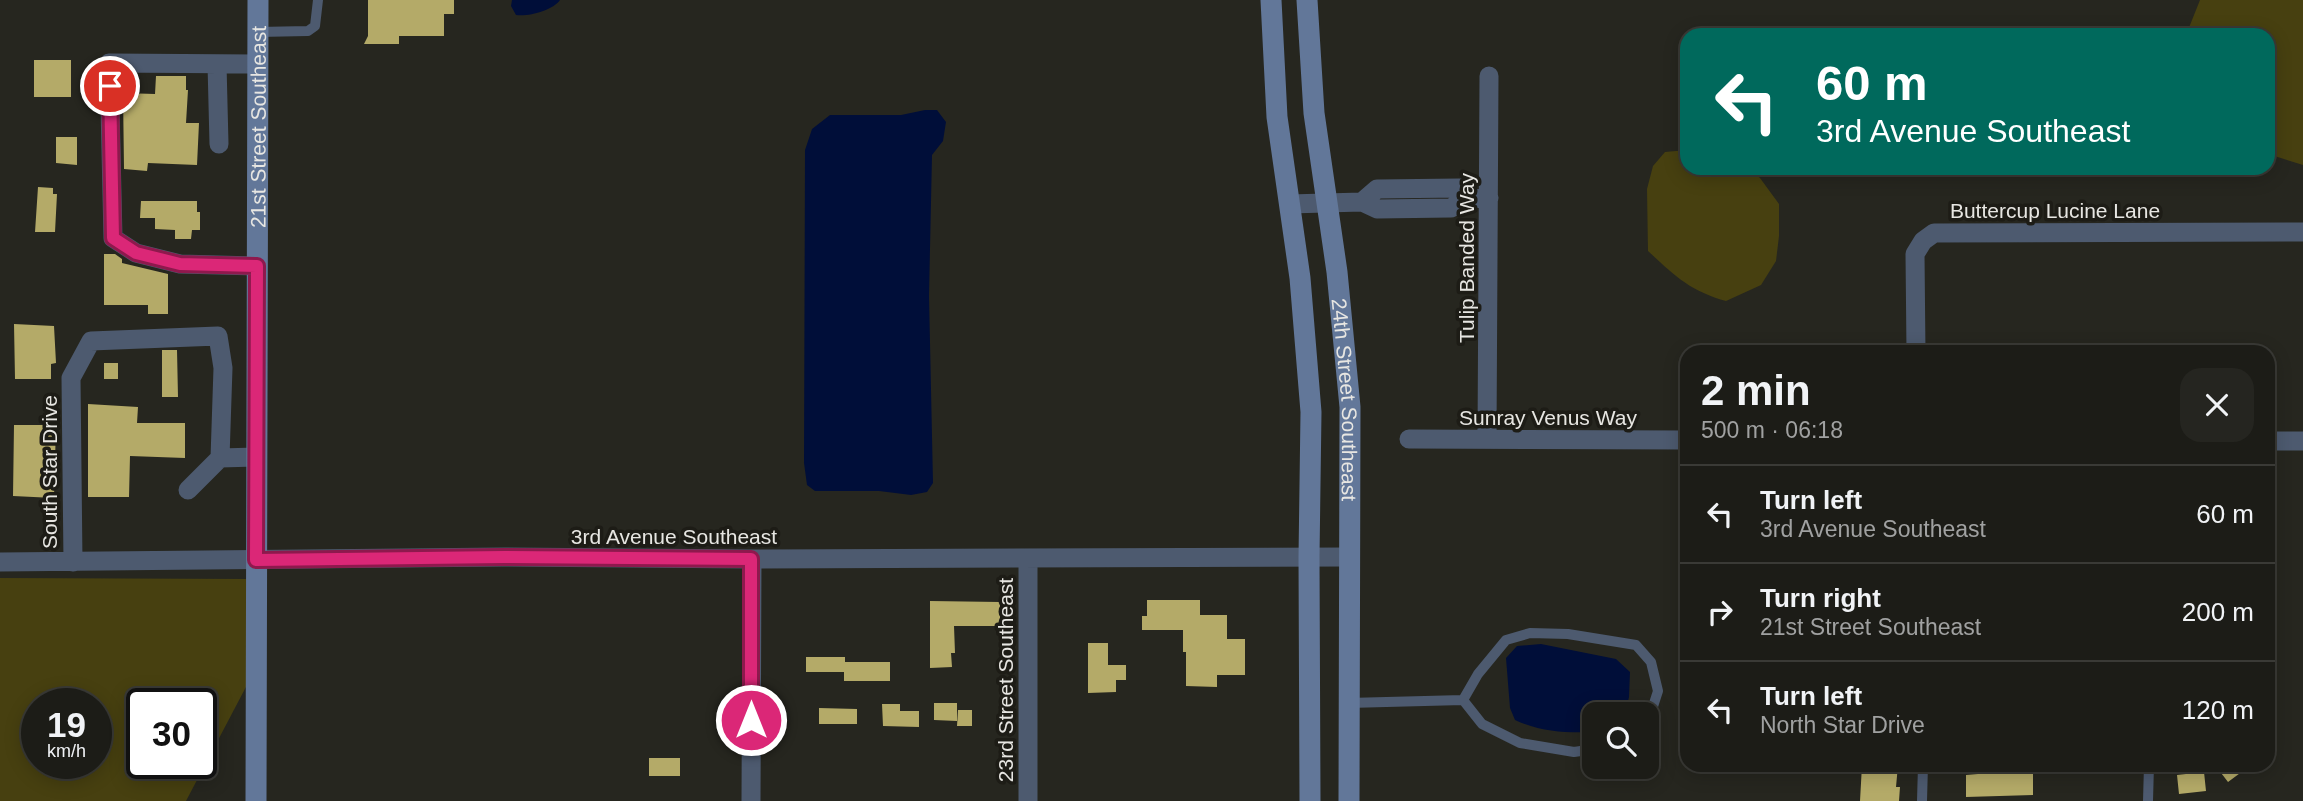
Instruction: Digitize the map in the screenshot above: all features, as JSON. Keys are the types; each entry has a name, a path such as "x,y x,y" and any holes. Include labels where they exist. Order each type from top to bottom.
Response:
{"street":[{"name":"21st Street Southeast","path":"256,801 258,0"},
{"name":"24th Street Southeast","path":"1271,0 1277,117 1300,278 1311,412 1310,801"},
{"name":"24th Street Southeast","path":"1307,0 1314,113 1337,272 1350,407 1349,801"},
{"path":"257,64 109,63 113,238 136,253 180,264 257,266"},
{"path":"217,64 219,144"},
{"name":"Tulip Banded Way","path":"1487,439 1489,76"},
{"path":"1289,204 1362,202 1377,189 1459,188 1465,199 1489,198"},
{"name":"Buttercup Lucine Lane","path":"1916,345 1915,254 1923,241 1934,233 2303,232"},
{"name":"South Star Drive","path":"73,562 71,378 91,341 218,336 223,368 220,458"},
{"name":"Sunray Venus Way","path":"1409,439 1680,440"},
{"path":"2275,441 2303,441"},
{"path":"188,490 220,458 257,457"},
{"name":"3rd Avenue Southeast","path":"0,562 504,557 1348,557"},
{"path":"751,559 751,801"},
{"name":"23rd Street Southeast","path":"1028,559 1028,801"}],"lane":[{"path":"258,32 308,31 315,26 318,0"},
{"path":"1463,700 1478,674 1506,640 1530,633 1568,634 1636,645 1651,662 1658,691 1654,702"},
{"path":"1348,703 1463,700"},
{"path":"1463,700 1482,724 1520,743 1582,751"},
{"path":"1922,801 1923,772"},
{"path":"2148,801 2149,772"}],"shaded area":[{"path":"2200,0 2303,0 2303,165 2275,156 2275,28 2189,28"},
{"path":"1680,151 1680,175 1757,175 1779,204 1776,261 1761,285 1726,301 1684,282 1648,251 1647,189 1653,166 1665,152"},
{"path":"0,578 247,579 247,685 217,742 217,688 126,688 126,779 198,779 186,801 0,801"}],"water":[{"path":"512,0 560,0 546,10 516,15 511,6"},
{"path":"937,110 946,122 943,141 932,155 929,296 933,483 927,492 911,495 879,491 815,491 807,485 804,463 805,150 812,129 830,115 901,115"},
{"path":"1541,644 1616,659 1630,672 1628,702 1582,702 1582,732 1554,731 1515,720 1510,708 1506,658 1517,646"}],"building":[{"path":"368,0 454,0 454,14 444,14 444,36 399,36 399,44 364,44 368,36"},
{"path":"34,60 71,60 71,97 34,97"},
{"path":"156,76 186,76 186,123 199,123 197,165 148,163 147,171 124,169 123,93 155,94"},
{"path":"56,137 77,137 77,165 56,163"},
{"path":"38,187 53,188 53,194 57,194 55,232 35,232"},
{"path":"141,201 197,201 200,230 192,230 191,239 175,239 175,230 155,229 155,218 140,218"},
{"path":"104,254 115,254 122,259 122,263 168,274 168,314 148,314 148,305 104,305"},
{"path":"14,324 54,326 56,363 51,364 51,379 15,379"},
{"path":"162,350 177,350 178,397 162,397"},
{"path":"104,363 118,363 118,379 104,379"},
{"path":"88,404 138,407 137,423 185,423 185,458 130,456 129,497 88,497"},
{"path":"14,425 56,425 54,498 13,496"},
{"path":"1147,600 1200,600 1200,615 1227,615 1227,639 1245,639 1245,675 1217,675 1217,687 1186,686 1183,630 1142,630 1142,616 1147,616"},
{"path":"930,601 1000,602 1000,626 954,626 955,653 951,653 952,667 930,668"},
{"path":"1088,643 1108,643 1108,665 1126,665 1126,680 1116,680 1116,692 1088,693"},
{"path":"806,657 845,657 845,662 890,662 890,681 844,681 844,672 806,672"},
{"path":"934,703 957,703 957,721 934,720"},
{"path":"882,704 900,704 900,711 919,711 919,727 883,726"},
{"path":"819,708 857,709 857,724 819,724"},
{"path":"958,710 972,710 972,726 957,726"},
{"path":"649,758 680,758 680,776 649,776"},
{"path":"1862,772 1897,772 1896,787 1900,787 1899,801 1860,801"},
{"path":"2033,772 2033,795 1966,797 1966,775"},
{"path":"2204,772 2206,791 2179,794 2177,775"},
{"path":"2220,772 2242,772 2228,782"}],"route":[{"path":"110,86 113,238 136,253 180,264 257,266 256,560 504,557 751,559 751,720"}]}
